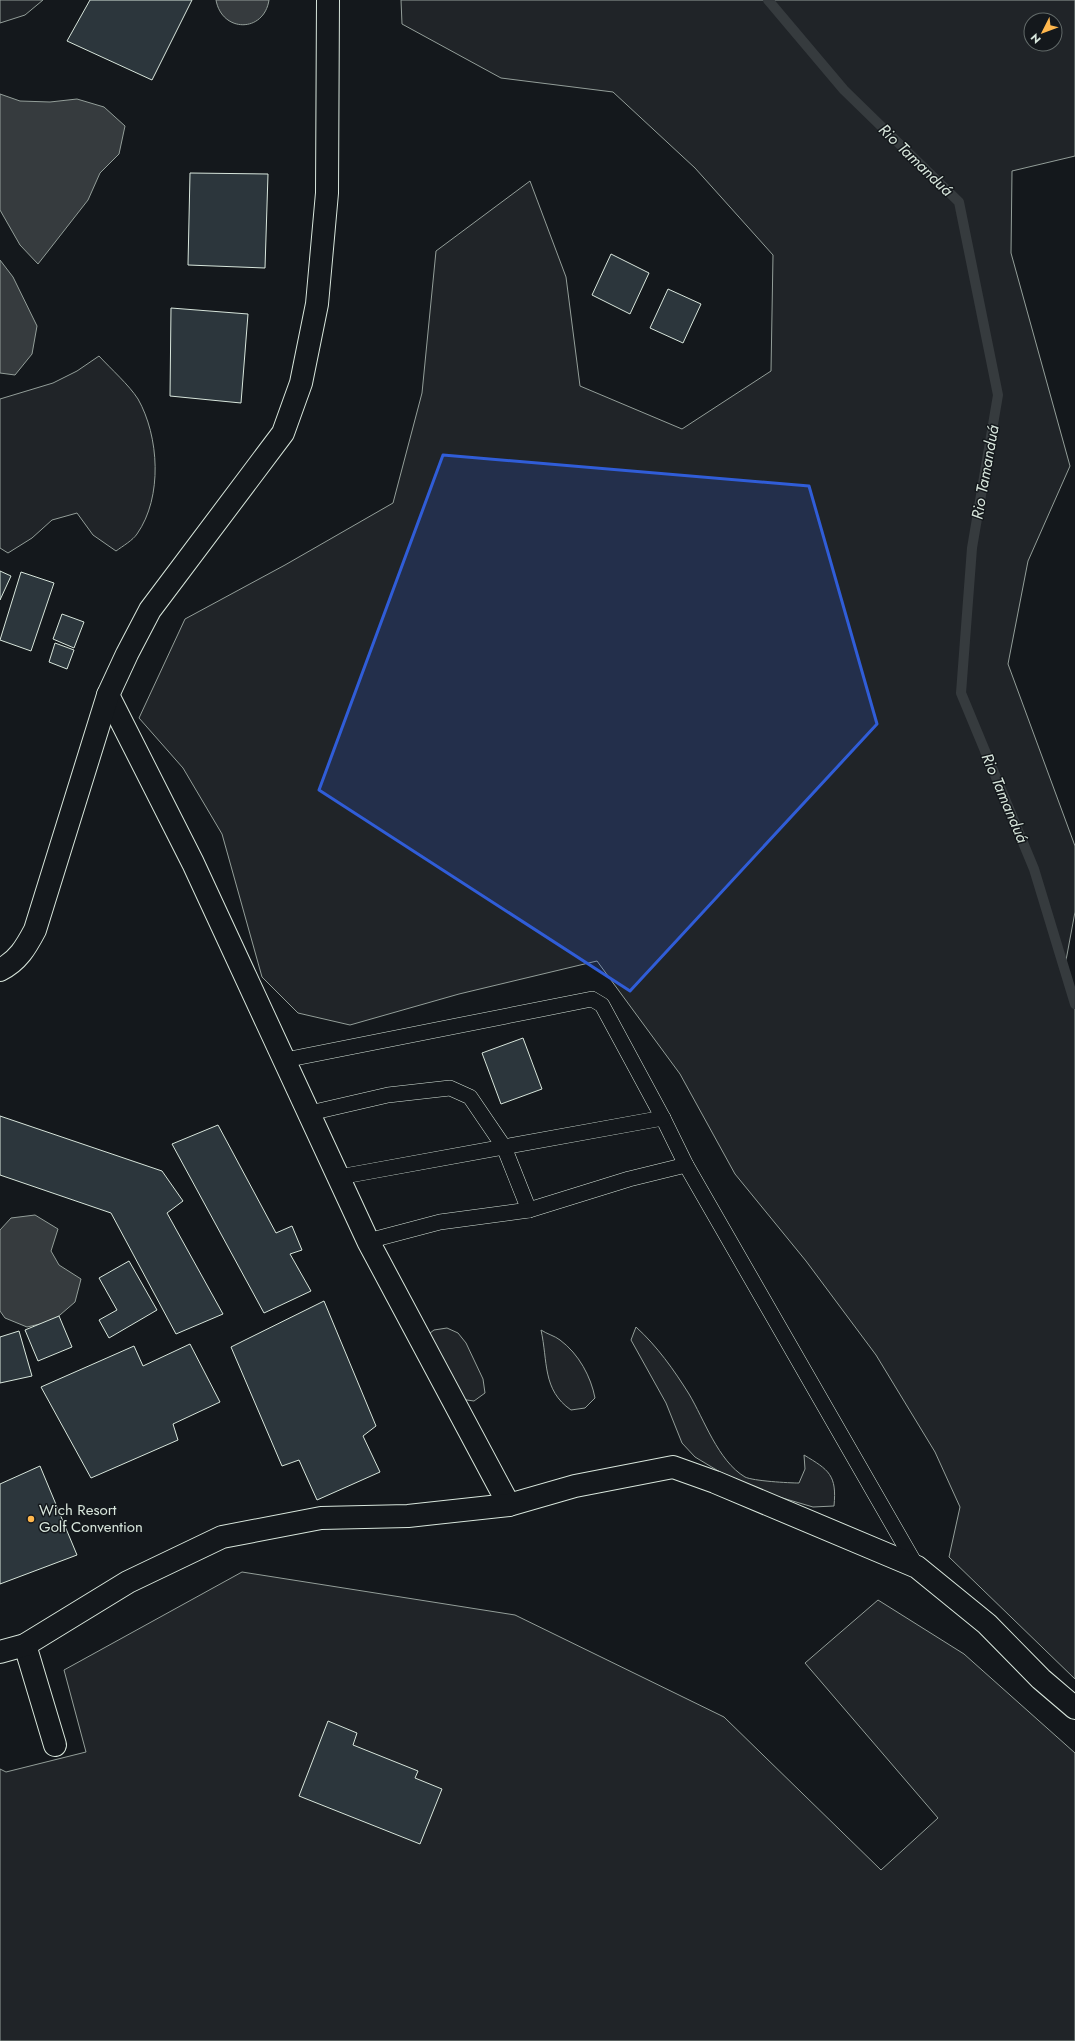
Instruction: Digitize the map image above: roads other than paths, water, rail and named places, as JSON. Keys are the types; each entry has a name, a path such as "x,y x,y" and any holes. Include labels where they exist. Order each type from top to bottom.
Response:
{"street":[{"path":"0,970 13,963 26,947 35,930 108,695 126,654 150,610 283,433 301,383 317,304 326,193 328,0"},
{"path":"108,695 193,864 310,1113 368,1241 509,1505"},
{"path":"0,1652 25,1645 128,1582 222,1537 321,1518 408,1516 509,1505 575,1486 673,1466 917,1567 987,1624 1041,1678 1075,1708"},
{"path":"25,1645 55,1745"}],"lane":[{"path":"285,1060 592,999 602,1004 663,1118 686,1165 917,1567"},
{"path":"310,1113 388,1095 450,1088 470,1097 504,1148 529,1210"},
{"path":"339,1177 663,1118"},
{"path":"368,1241 440,1222 529,1210 629,1179 686,1165"}],"waterway":[{"name":"Rio Tamanduá","path":"768,0 844,90 959,202 998,395 972,548 961,693 1034,869 1075,1004"}],"place":[{"name":"Wich Resort Golf Convention","path":"31,1519"}]}
